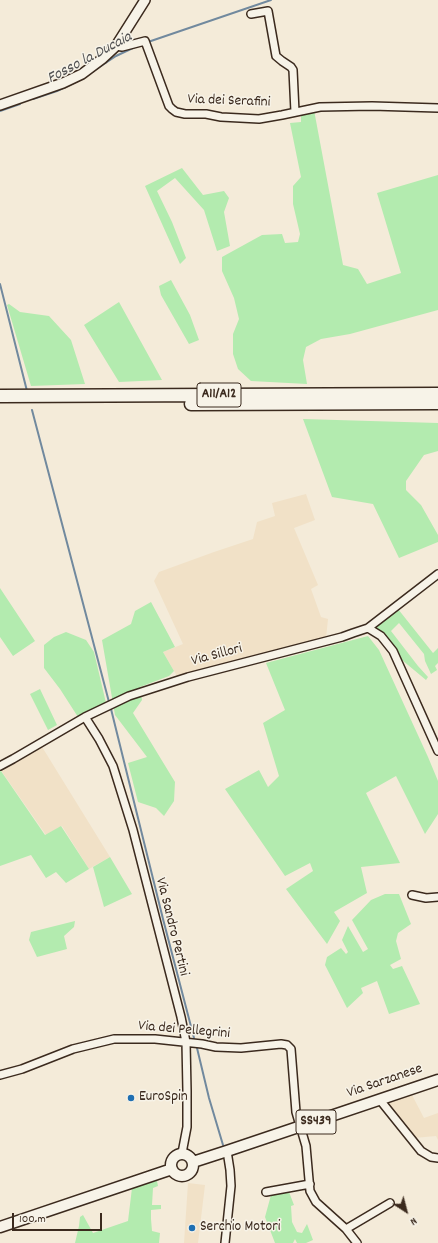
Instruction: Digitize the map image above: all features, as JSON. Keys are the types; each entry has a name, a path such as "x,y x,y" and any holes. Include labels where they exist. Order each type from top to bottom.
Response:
{"highway":[{"name":"A11/A12","path":"0,396 438,394"},
{"name":"A11/A12","path":"0,404 438,403"}],"main road":[{"path":"0,105 63,83 82,74 102,60 116,46 145,0"},
{"name":"Via Sarzanese","path":"194,1162 438,1080"},
{"path":"182,1153 189,1155 194,1162 193,1169 188,1175 177,1175 172,1169 171,1165 173,1158 182,1153"},
{"path":"0,1227 172,1169"}],"street":[{"path":"251,14 268,11 276,56 293,70 295,112"},
{"name":"Via dei Serafini","path":"116,46 122,48 146,43 169,106 176,112 185,114 206,114 221,117 259,119 320,107 372,106 438,108"},
{"name":"Via Sillori","path":"0,766 85,717 129,696 188,677 342,637 368,628 438,574"},
{"path":"368,628 381,636 393,651 438,751"},
{"name":"Via Sandro Pertini","path":"85,717 113,766 133,830 181,1017 186,1042 187,1127 182,1153"},
{"path":"412,894 426,898 438,897"},
{"name":"Via dei Pellegrini","path":"0,1074 22,1069 74,1049 114,1039 186,1042 216,1047 241,1048 281,1044 289,1045 291,1049 296,1112 300,1127"},
{"path":"380,1100 421,1151 431,1157 438,1158"},
{"path":"300,1127 306,1146 310,1191 316,1202 346,1229 357,1243"},
{"path":"225,1243 231,1186 227,1152"},
{"path":"266,1192 310,1184"},
{"path":"346,1229 390,1204"}],"shaded area":[{"path":"306,494 315,520 294,528 318,585 311,589 321,617 328,619 326,638 177,676 163,652 183,644 154,581 159,572 253,539 257,522 275,516 272,503"},
{"path":"39,742 110,857 89,869 62,826 46,835 0,769"},
{"path":"412,1095 424,1118 438,1113 438,1140 436,1136 414,1138 386,1103"},
{"path":"188,1183 205,1185 198,1243 184,1243"}],"green space":[{"path":"314,110 343,265 358,269 367,284 401,273 377,193 438,175 438,310 350,334 321,339 306,347 303,360 307,384 251,381 238,369 233,354 233,334 239,319 234,298 222,271 222,257 262,235 282,234 285,243 298,242 300,234 293,204 293,186 301,177 290,123 301,122 301,112"},
{"path":"182,168 203,195 224,191 229,198 224,212 230,246 217,251 204,210 175,178 157,191 172,222 186,258 180,264 145,186"},
{"path":"171,280 190,315 199,340 189,344 161,295 159,286"},
{"path":"119,302 162,380 119,382 84,325"},
{"path":"9,304 20,312 49,316 71,340 85,384 31,386 7,305"},
{"path":"303,419 438,423 438,451 424,455 406,481 406,490 421,505 438,535 438,542 399,558 373,504 332,497"},
{"path":"0,588 35,641 13,656 0,637"},
{"path":"151,602 175,647 163,652 174,671 169,676 140,687 142,700 133,713 175,782 174,801 164,816 156,808 138,802 128,763 147,757 115,715 102,640 131,624 135,611"},
{"path":"398,609 433,653 438,648 438,663 435,666 437,670 431,674 425,661 424,654 399,623 391,631 428,677 426,680 402,660 375,627"},
{"path":"66,632 86,640 94,652 106,703 78,717 44,668 44,645 54,637"},
{"path":"368,636 379,650 438,781 438,814 425,834 396,776 366,793 400,863 361,867 367,893 334,912 340,921 327,944 286,889 313,871 310,863 285,876 225,789 259,770 268,787 279,776 263,723 285,710 266,663"},
{"path":"40,689 57,725 48,730 30,694"},
{"path":"0,771 45,835 61,826 89,869 66,883 56,872 46,878 31,855 0,866"},
{"path":"110,857 132,894 104,907 93,867"},
{"path":"385,894 399,894 411,924 398,933 396,941 401,959 390,965 393,969 402,966 420,1004 389,1014 377,981 361,988 363,993 347,1008 325,965 327,957 341,948 346,954 348,952 342,940 348,926 363,952 368,949 352,920 371,900"},
{"path":"75,921 74,927 64,936 67,949 37,957 29,940 31,932"},
{"path":"157,1181 158,1186 153,1188 152,1205 161,1205 161,1209 151,1210 151,1219 152,1231 160,1233 159,1243 75,1243 80,1217 83,1215 93,1233 128,1221 132,1188"},
{"path":"289,1192 294,1205 291,1206 292,1222 297,1232 302,1233 307,1224 313,1240 306,1243 297,1243 295,1239 293,1243 275,1243 265,1217 271,1195"}],"waterway":[{"name":"Fosso la Ducaia","path":"148,42 271,0"},
{"name":"Fosso la Ducaia","path":"89,74 116,56 135,47"},
{"name":"Fosso la Ducaia","path":"33,99 57,91 84,78"},
{"name":"Fosso la Ducaia","path":"0,111 20,104"},
{"path":"0,284 27,391"},
{"path":"32,410 109,702"},
{"path":"111,709 194,1038"},
{"path":"197,1048 209,1098 223,1145"}],"place":[{"name":"EuroSpin","path":"131,1098"},
{"name":"Serchio Motori","path":"192,1228"}]}
